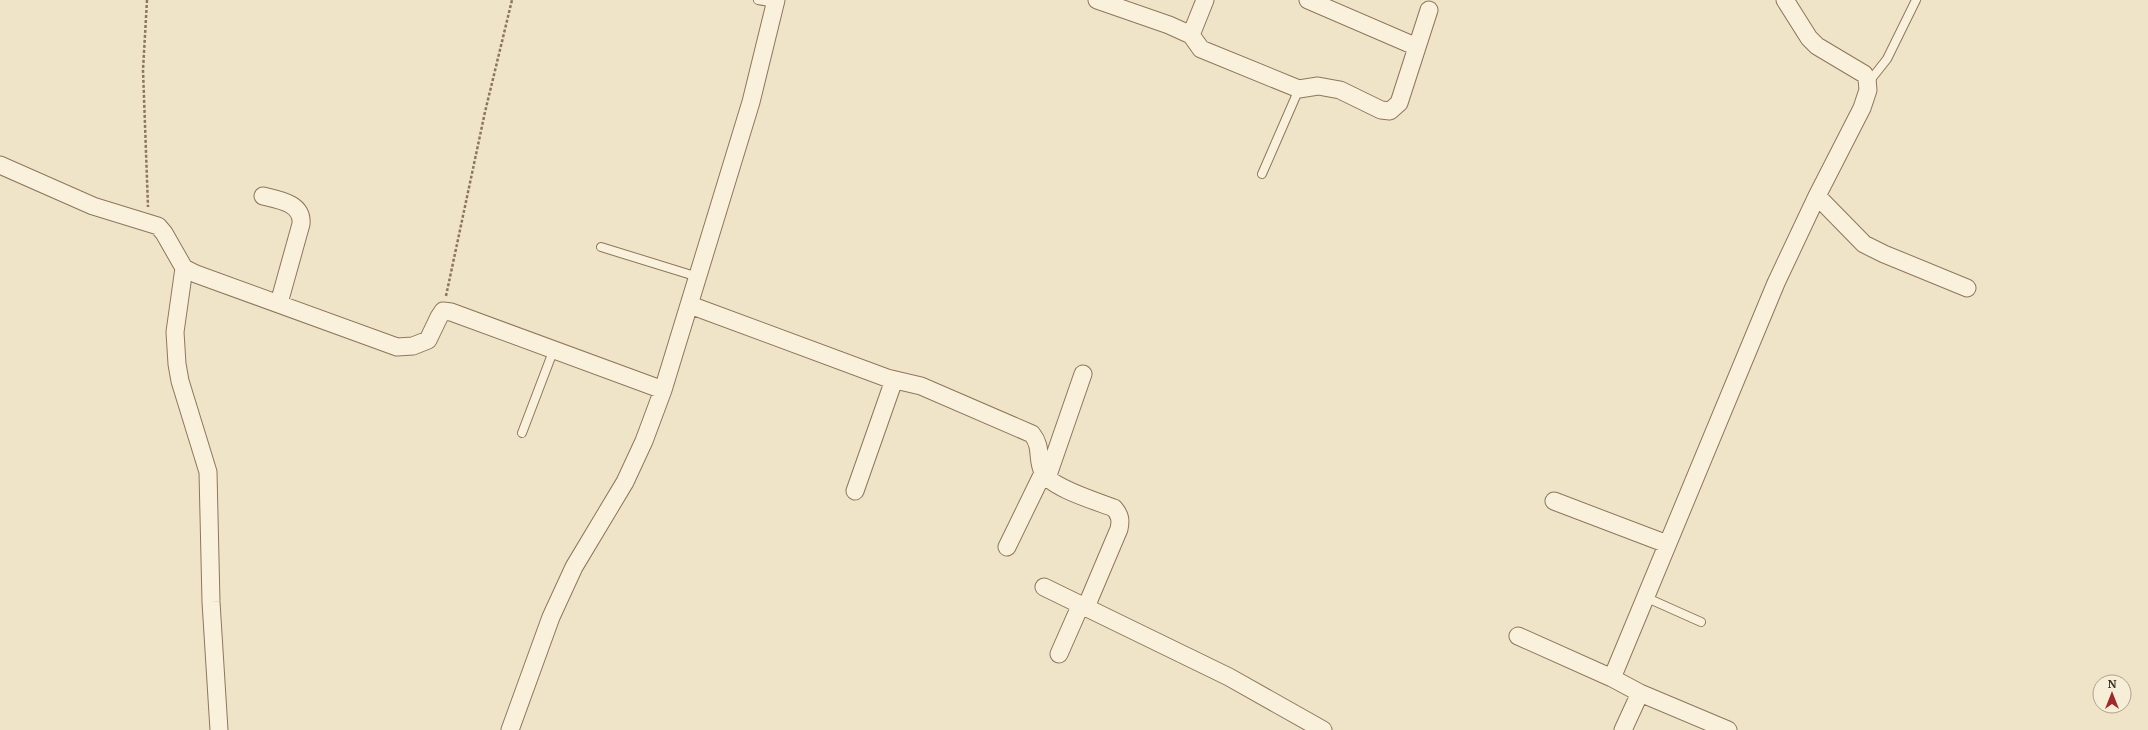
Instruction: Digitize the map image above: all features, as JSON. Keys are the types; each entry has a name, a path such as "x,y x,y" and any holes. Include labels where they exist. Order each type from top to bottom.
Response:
{"street":[{"path":"1097,0 1153,18 1191,35 1201,49 1299,89 1318,86 1340,90 1381,110 1390,111 1399,103 1429,10"},
{"path":"1191,35 1205,0"},
{"path":"1308,0 1417,47"},
{"path":"1612,678 1776,283 1817,196 1862,108 1868,90 1868,83 1864,74 1817,46 1809,38 1785,0"},
{"path":"510,730 549,623 564,588 574,567 625,482 644,442 663,390 751,102 775,2"},
{"path":"0,165 93,206 158,226 164,233 184,268 175,332 177,364 180,382 208,472 211,602 219,730"},
{"path":"263,196 289,203 298,210 301,215 301,224 279,303"},
{"path":"1817,196 1864,244 1884,254 1967,288"},
{"path":"184,268 397,347 413,346 428,340 438,317 444,311 451,312 663,390"},
{"path":"690,305 894,380 921,386 1032,434 1040,448 1045,476 1061,487 1114,508 1119,514 1121,522 1084,606 1059,654"},
{"path":"1007,547 1045,476 1083,374"},
{"path":"855,491 894,380"},
{"path":"1554,501 1667,544"},
{"path":"1044,587 1229,677 1323,730"},
{"path":"1518,636 1612,678 1640,694 1728,730"},
{"path":"1622,730 1640,694"}],"lane":[{"path":"758,0 775,2"},
{"path":"1868,83 1887,59 1916,0"},
{"path":"1262,174 1299,89"},
{"path":"601,247 698,277"},
{"path":"522,433 554,349"},
{"path":"1645,597 1701,622"}],"path":[{"path":"147,0 142,70 148,164 148,222"},
{"path":"444,311 485,112 512,0"}]}
